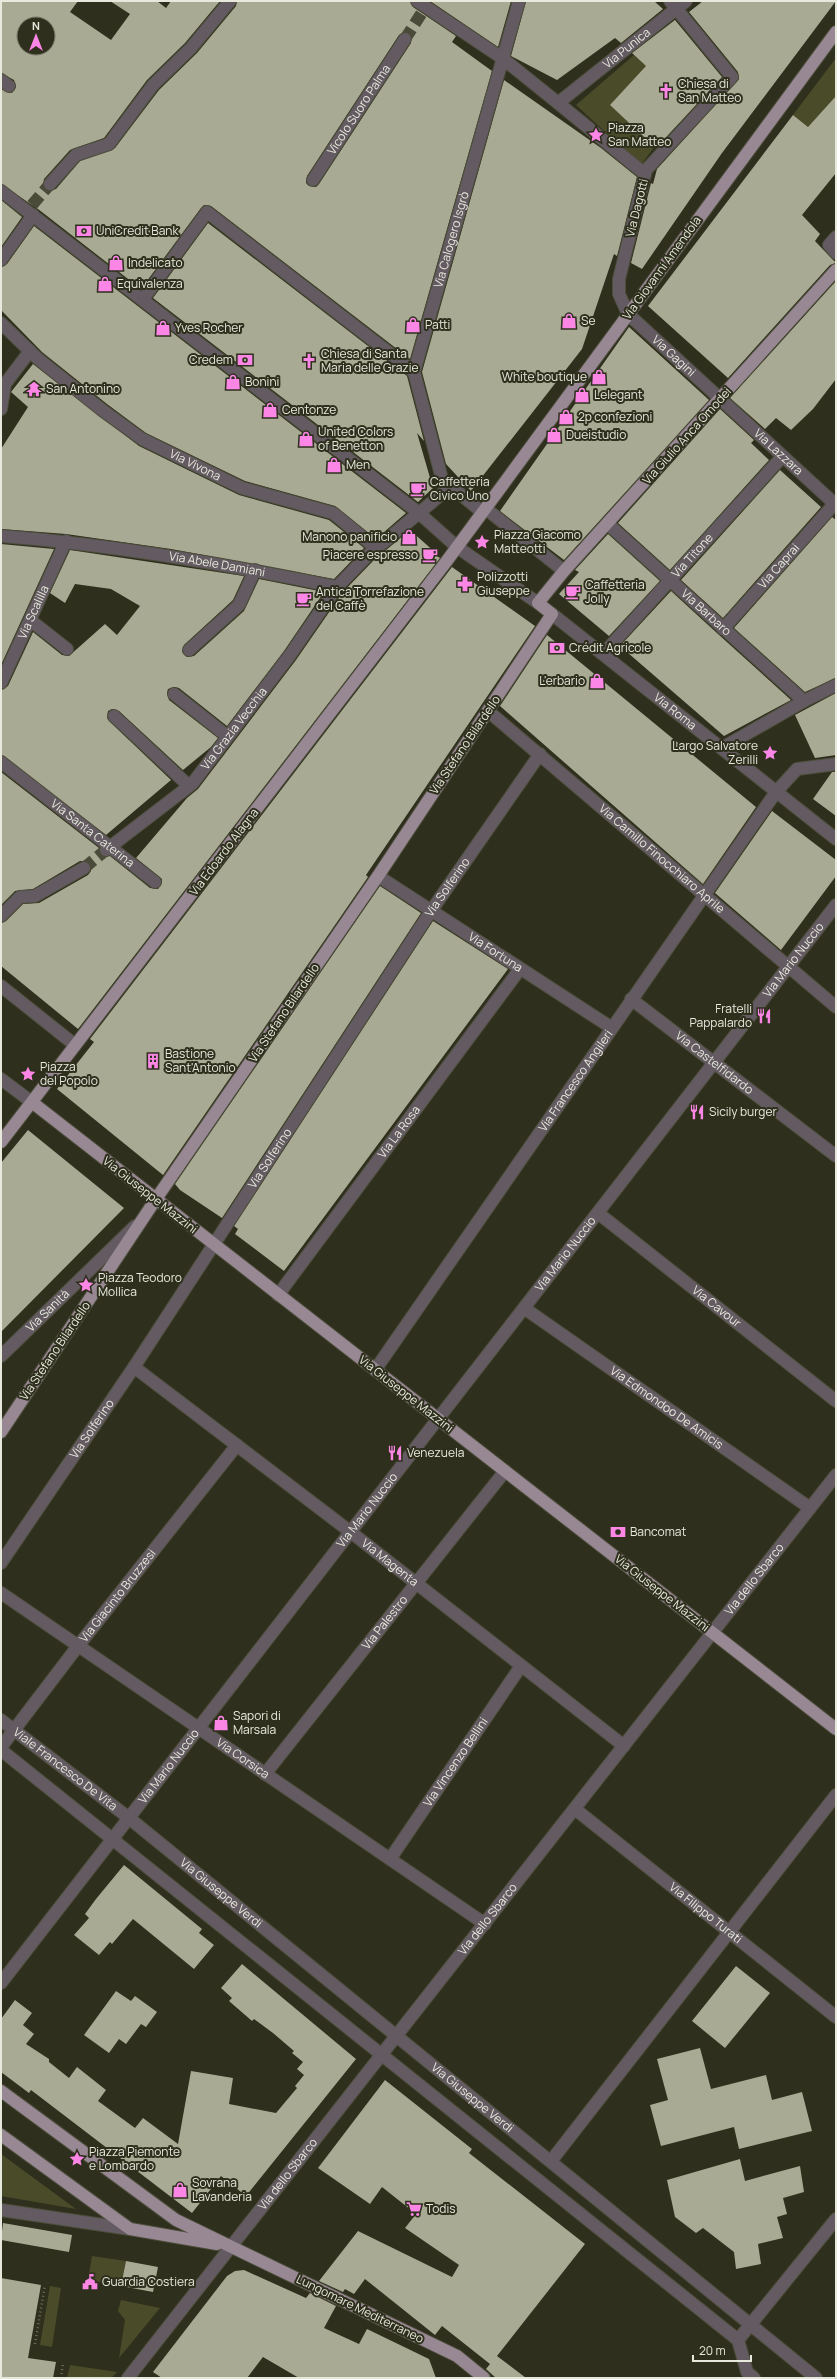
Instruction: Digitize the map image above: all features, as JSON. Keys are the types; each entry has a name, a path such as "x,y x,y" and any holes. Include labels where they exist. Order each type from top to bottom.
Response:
{"main road":[{"name":"Via Giovanni Amendola","path":"457,547 836,32"},
{"name":"Via Giulio Anca Omodei","path":"538,603 564,571 836,270"},
{"name":"Via Edoardo Alagna","path":"1,1142 33,1103 457,547"},
{"path":"538,603 552,614"},
{"name":"Via Stefano Bilardello","path":"1,1432 156,1199 378,876 552,614"},
{"name":"Via Giuseppe Mazzini","path":"33,1103 836,1729"},
{"name":"Lungomare Mediterraneo","path":"1,2091 176,2220 457,2356 484,2378"},
{"path":"1,2135 130,2229 232,2247"}],"street":[{"path":"50,184 76,155 109,144 153,85 191,48 230,1"},
{"name":"Via Calogero Isgrò","path":"414,372 518,1"},
{"name":"Via Punica","path":"558,103 678,3"},
{"name":"Via Dagotti","path":"628,314 619,294 619,279 645,174 658,155 732,77 678,3"},
{"path":"422,6 502,58 645,174"},
{"name":"Vicolo Suoro Palma","path":"313,180 405,39"},
{"path":"1,191 30,210 142,299 419,513 457,547 538,603"},
{"path":"1,260 30,210"},
{"path":"142,299 207,212 414,372 446,483 485,507 564,571"},
{"path":"836,237 829,245 836,253"},
{"name":"Via Gagini","path":"628,314 720,399"},
{"name":"Via Vivona","path":"1,323 30,351 102,410 142,439 242,488 333,513 376,548"},
{"path":"1,409 5,384 30,351"},
{"name":"Via Lazzara","path":"720,399 836,504"},
{"name":"Via Titone","path":"603,654 782,456"},
{"path":"337,587 376,548 419,513 446,483"},
{"name":"Via Caprai","path":"723,629 836,504"},
{"name":"Via Barbaro","path":"608,524 804,701"},
{"name":"Via Abele Damiani","path":"1,536 66,541 127,549 255,570 337,587"},
{"name":"Via Scalilla","path":"1,683 66,541"},
{"path":"189,650 239,605 255,570"},
{"name":"Via Grazia Vecchia","path":"107,849 189,786 290,655 337,587"},
{"name":"Via Roma","path":"552,614 836,839"},
{"path":"30,620 67,649"},
{"path":"722,748 804,701 836,685"},
{"path":"174,694 227,736"},
{"name":"Via Camillo Finocchiaro Aprile","path":"488,711 836,1007"},
{"path":"114,716 189,786"},
{"name":"Via Solferino","path":"1,1563 134,1367 431,911 540,754"},
{"name":"Via Santa Caterina","path":"1,762 107,849 121,855 155,882"},
{"name":"Via Francesco Angileri","path":"375,1370 776,792 797,769 836,764"},
{"path":"1,916 20,897 35,896 84,868"},
{"name":"Via Fortuna","path":"378,876 612,1028"},
{"name":"Via Mario Nuccio","path":"1,1983 352,1533 438,1419 836,905"},
{"name":"Via La Rosa","path":"278,1294 520,969"},
{"path":"1,986 75,1046"},
{"name":"Via Castelfidardo","path":"631,999 836,1156"},
{"path":"1,1079 33,1103"},
{"name":"Via Cavour","path":"598,1213 836,1401"},
{"name":"Via Sanità","path":"1,1356 146,1215"},
{"name":"Via Edmondoo De Amicis","path":"524,1308 810,1508"},
{"name":"Via Magenta","path":"134,1367 352,1533 624,1746"},
{"name":"Via Giacinto Bruzzesi","path":"1,1747 78,1646 237,1445"},
{"name":"Via Palestro","path":"265,1774 505,1471"},
{"name":"Via dello Sbarco","path":"128,2378 836,1475"},
{"name":"Via Corsica","path":"1,1593 485,1924"},
{"name":"Via Vincenzo Bellini","path":"390,1859 522,1666"},
{"name":"Viale Francesco De Vita","path":"1,1720 129,1818"},
{"name":"Viale Francesco De Vita","path":"1,1750 114,1839"},
{"path":"551,2161 836,1795"},
{"name":"Via Filippo Turati","path":"575,1809 836,2017"},
{"name":"Via Giuseppe Verdi","path":"129,1818 816,2378"},
{"name":"Via Giuseppe Verdi","path":"114,1839 738,2340"},
{"path":"1,2210 130,2229"},
{"path":"754,2378 747,2372 738,2340 836,2219"}],"path":[{"path":"35,2344 45,2286"},
{"path":"61,2378 63,2363"}],"green space":[{"path":"634,55 646,66 655,146 641,165 576,105"},
{"path":"836,58 836,96 808,127 793,115"},
{"path":"1,2154 76,2209 1,2196"},
{"path":"92,2256 126,2261 121,2286 88,2280"},
{"path":"50,2286 61,2288 52,2347 40,2345"},
{"path":"121,2300 160,2308 119,2358 125,2320 118,2311"},
{"path":"70,2365 117,2372 111,2378 67,2378"}],"building":[{"path":"1,1 78,1 70,12 111,40 130,14 110,1 157,1 166,8 171,1 220,1 185,43 147,80 104,138 70,150 44,179 43,187 49,191 56,189 80,161 115,148 159,90 197,53 236,6 237,1 410,1 413,7 456,36 452,42 492,71 410,359 211,206 204,205 201,208 141,289 38,209 1,184 1,89 12,93 16,87 14,80 1,73","holes":["405,32 411,35 411,43 319,184 316,187 309,186 306,183 307,176 399,35"]},
{"path":"430,1 511,1 498,47"},
{"path":"526,1 654,1 663,9 621,43 615,38 557,80 511,56"},
{"path":"703,1 836,1 722,153 642,269 631,263 651,183 653,184 657,169 739,79 738,72 689,12"},
{"name":"Chiesa di San Matteo","path":"675,20 722,77 656,148 610,105 646,66 632,53"},
{"path":"504,80 601,148 637,177 617,256 614,254 582,349 471,491 446,464 422,372"},
{"path":"836,96 836,173 802,215 820,234 815,241 836,263 830,265 728,378 648,306 793,115 808,127"},
{"path":"1,200 22,217 1,247"},
{"path":"208,223 407,376 424,441 417,433 433,488 418,502 153,298"},
{"path":"34,226 406,513 376,539 335,506 245,481 146,433 107,404 42,352 1,310 1,267 7,264"},
{"path":"836,281 836,379 813,409 791,430 776,418 765,429 730,398"},
{"path":"629,327 709,400 564,560 500,511"},
{"path":"33,364 139,446 239,495 329,520 364,548 334,579 171,549 66,534 1,529 1,449 28,407 11,392"},
{"path":"720,409 754,440 751,443 769,460 670,570 618,523"},
{"path":"780,470 821,507 723,618 681,580"},
{"path":"832,517 836,520 836,678 805,692 734,628"},
{"path":"410,530 440,558 78,1029 1,966 1,923 6,921 23,904 39,903 88,875 91,871 91,865 87,861 80,861 33,889 15,891 1,905 1,772 99,848 100,854 103,857 110,856 150,888 158,889 162,883 162,879 136,858 187,798 198,789 296,660 343,592 373,561"},
{"path":"608,534 660,581 609,636 559,594 579,572 575,570"},
{"path":"1,544 54,549 1,665"},
{"path":"70,550 244,576 233,600 184,645 182,652 187,657 194,656 244,611 259,579 324,592 284,651 227,726 179,688 175,687 168,689 167,693 169,700 218,738 211,747 183,770 119,711 112,709 108,711 107,718 109,721 171,780 106,835 1,755 1,690 8,686 33,632 62,655 69,656 105,624 117,635 140,606 111,589 75,584 65,603 50,593"},
{"path":"452,567 535,626 366,875 368,877 163,1175 57,1089 94,1042 90,1039"},
{"path":"671,591 791,700 724,736 620,646"},
{"path":"547,635 756,807 703,884 500,706"},
{"path":"836,693 836,755 815,758 795,715"},
{"path":"832,772 836,772 836,816 813,799"},
{"path":"772,811 836,860 836,876 781,950 715,893"},
{"path":"380,886 421,913 222,1218 180,1190 175,1184"},
{"path":"433,921 508,969 284,1271 235,1234 238,1229 234,1226"},
{"path":"28,1130 124,1208 1,1332 1,1163"},
{"path":"124,1865 202,1929 199,1933 214,1945 194,1969 133,1919 112,1944 110,1942 99,1955 74,1935 89,1918 85,1914"},
{"path":"242,1964 356,2059 246,2196 221,2176 192,2213 31,2090 29,2093 1,2072 1,2019 15,2000 32,2013 23,2025 34,2034 26,2044 49,2059 49,2062 69,2078 77,2067 106,2090 98,2101 135,2128 143,2118 178,2144 191,2071 233,2078 229,2104 276,2113 297,2088 295,2086 304,2075 297,2069 303,2062 292,2053 294,2051 273,2033 254,2019 252,2021 229,2001 232,1998 221,1988"},
{"path":"736,1966 770,1993 725,2048 692,2021"},
{"path":"116,1991 131,2001 135,1996 157,2012 146,2027 141,2024 126,2044 119,2039 109,2053 84,2035"},
{"path":"700,2048 711,2089 766,2075 772,2100 802,2092 812,2131 739,2149 734,2127 661,2146 650,2105 668,2100 657,2059"},
{"path":"385,2080 472,2149 469,2153 585,2244 497,2356 526,2378 496,2378 486,2369 490,2364 442,2326 435,2335 365,2279 354,2294 345,2289 343,2292 319,2281 358,2231 452,2277 459,2265 405,2228 416,2214 382,2187 370,2204 318,2168"},
{"path":"740,2159 745,2181 800,2166 804,2192 783,2198 787,2214 777,2217 783,2238 758,2244 761,2264 736,2269 734,2252 703,2228 696,2233 675,2217 667,2180"},
{"path":"3,2223 72,2235 69,2252 1,2240"},
{"path":"126,2261 158,2267 153,2292 121,2286"},
{"path":"244,2270 306,2298 310,2293 336,2306 324,2328 359,2344 367,2329 429,2359 436,2378 299,2378 263,2357 247,2378 162,2378 153,2372 227,2276 235,2271"},
{"path":"1,2278 41,2285 28,2358 56,2362 53,2378 1,2378"}],"tunnel":[{"path":"405,39 423,11"},
{"path":"32,205 50,184"},
{"path":"84,868 106,850"}],"place":[{"name":"Chiesa di San Matteo","path":"666,91"},
{"name":"Piazza San Matteo","path":"596,135"},
{"name":"UniCredit Bank","path":"84,231"},
{"name":"Indelicato","path":"116,263"},
{"name":"Equivalenza","path":"105,284"},
{"name":"Se","path":"569,321"},
{"name":"Patti","path":"413,325"},
{"name":"Yves Rocher","path":"163,328"},
{"name":"Credem","path":"245,360"},
{"name":"Chiesa di Santa Maria delle Grazie","path":"309,361"},
{"name":"White boutique","path":"599,377"},
{"name":"Bonini","path":"233,382"},
{"name":"San Antonino","path":"34,389"},
{"name":"Lelegant","path":"582,395"},
{"name":"Centonze","path":"270,410"},
{"name":"2p confezioni","path":"566,417"},
{"name":"Dueistudio","path":"554,435"},
{"name":"United Colors of Benetton","path":"306,439"},
{"name":"Men","path":"334,465"},
{"name":"Caffetteria Civico Uno","path":"418,489"},
{"name":"Manono panificio","path":"409,537"},
{"name":"Piazza Giacomo Matteotti","path":"482,542"},
{"name":"Piacere espresso","path":"430,555"},
{"name":"Polizzotti Giuseppe","path":"465,584"},
{"name":"Caffetteria Jolly","path":"573,592"},
{"name":"Antica Torrefazione del Caffè","path":"304,599"},
{"name":"Crédit Agricole","path":"557,648"},
{"name":"L'erbario","path":"597,681"},
{"name":"Largo Salvatore Zerilli","path":"770,753"},
{"name":"Fratelli Pappalardo","path":"764,1016"},
{"name":"Bastione Sant'Antonio","path":"153,1061"},
{"name":"Piazza del Popolo","path":"28,1074"},
{"name":"Sicily burger","path":"697,1112"},
{"name":"Piazza Teodoro Mollica","path":"86,1285"},
{"name":"Venezuela","path":"395,1453"},
{"name":"Bancomat","path":"618,1532"},
{"name":"Sapori di Marsala","path":"221,1723"},
{"name":"Piazza Piemonte e Lombardo","path":"77,2159"},
{"name":"Sovrana Lavanderia","path":"180,2190"},
{"name":"Todis","path":"414,2209"},
{"name":"Guardia Costiera","path":"90,2282"}]}
